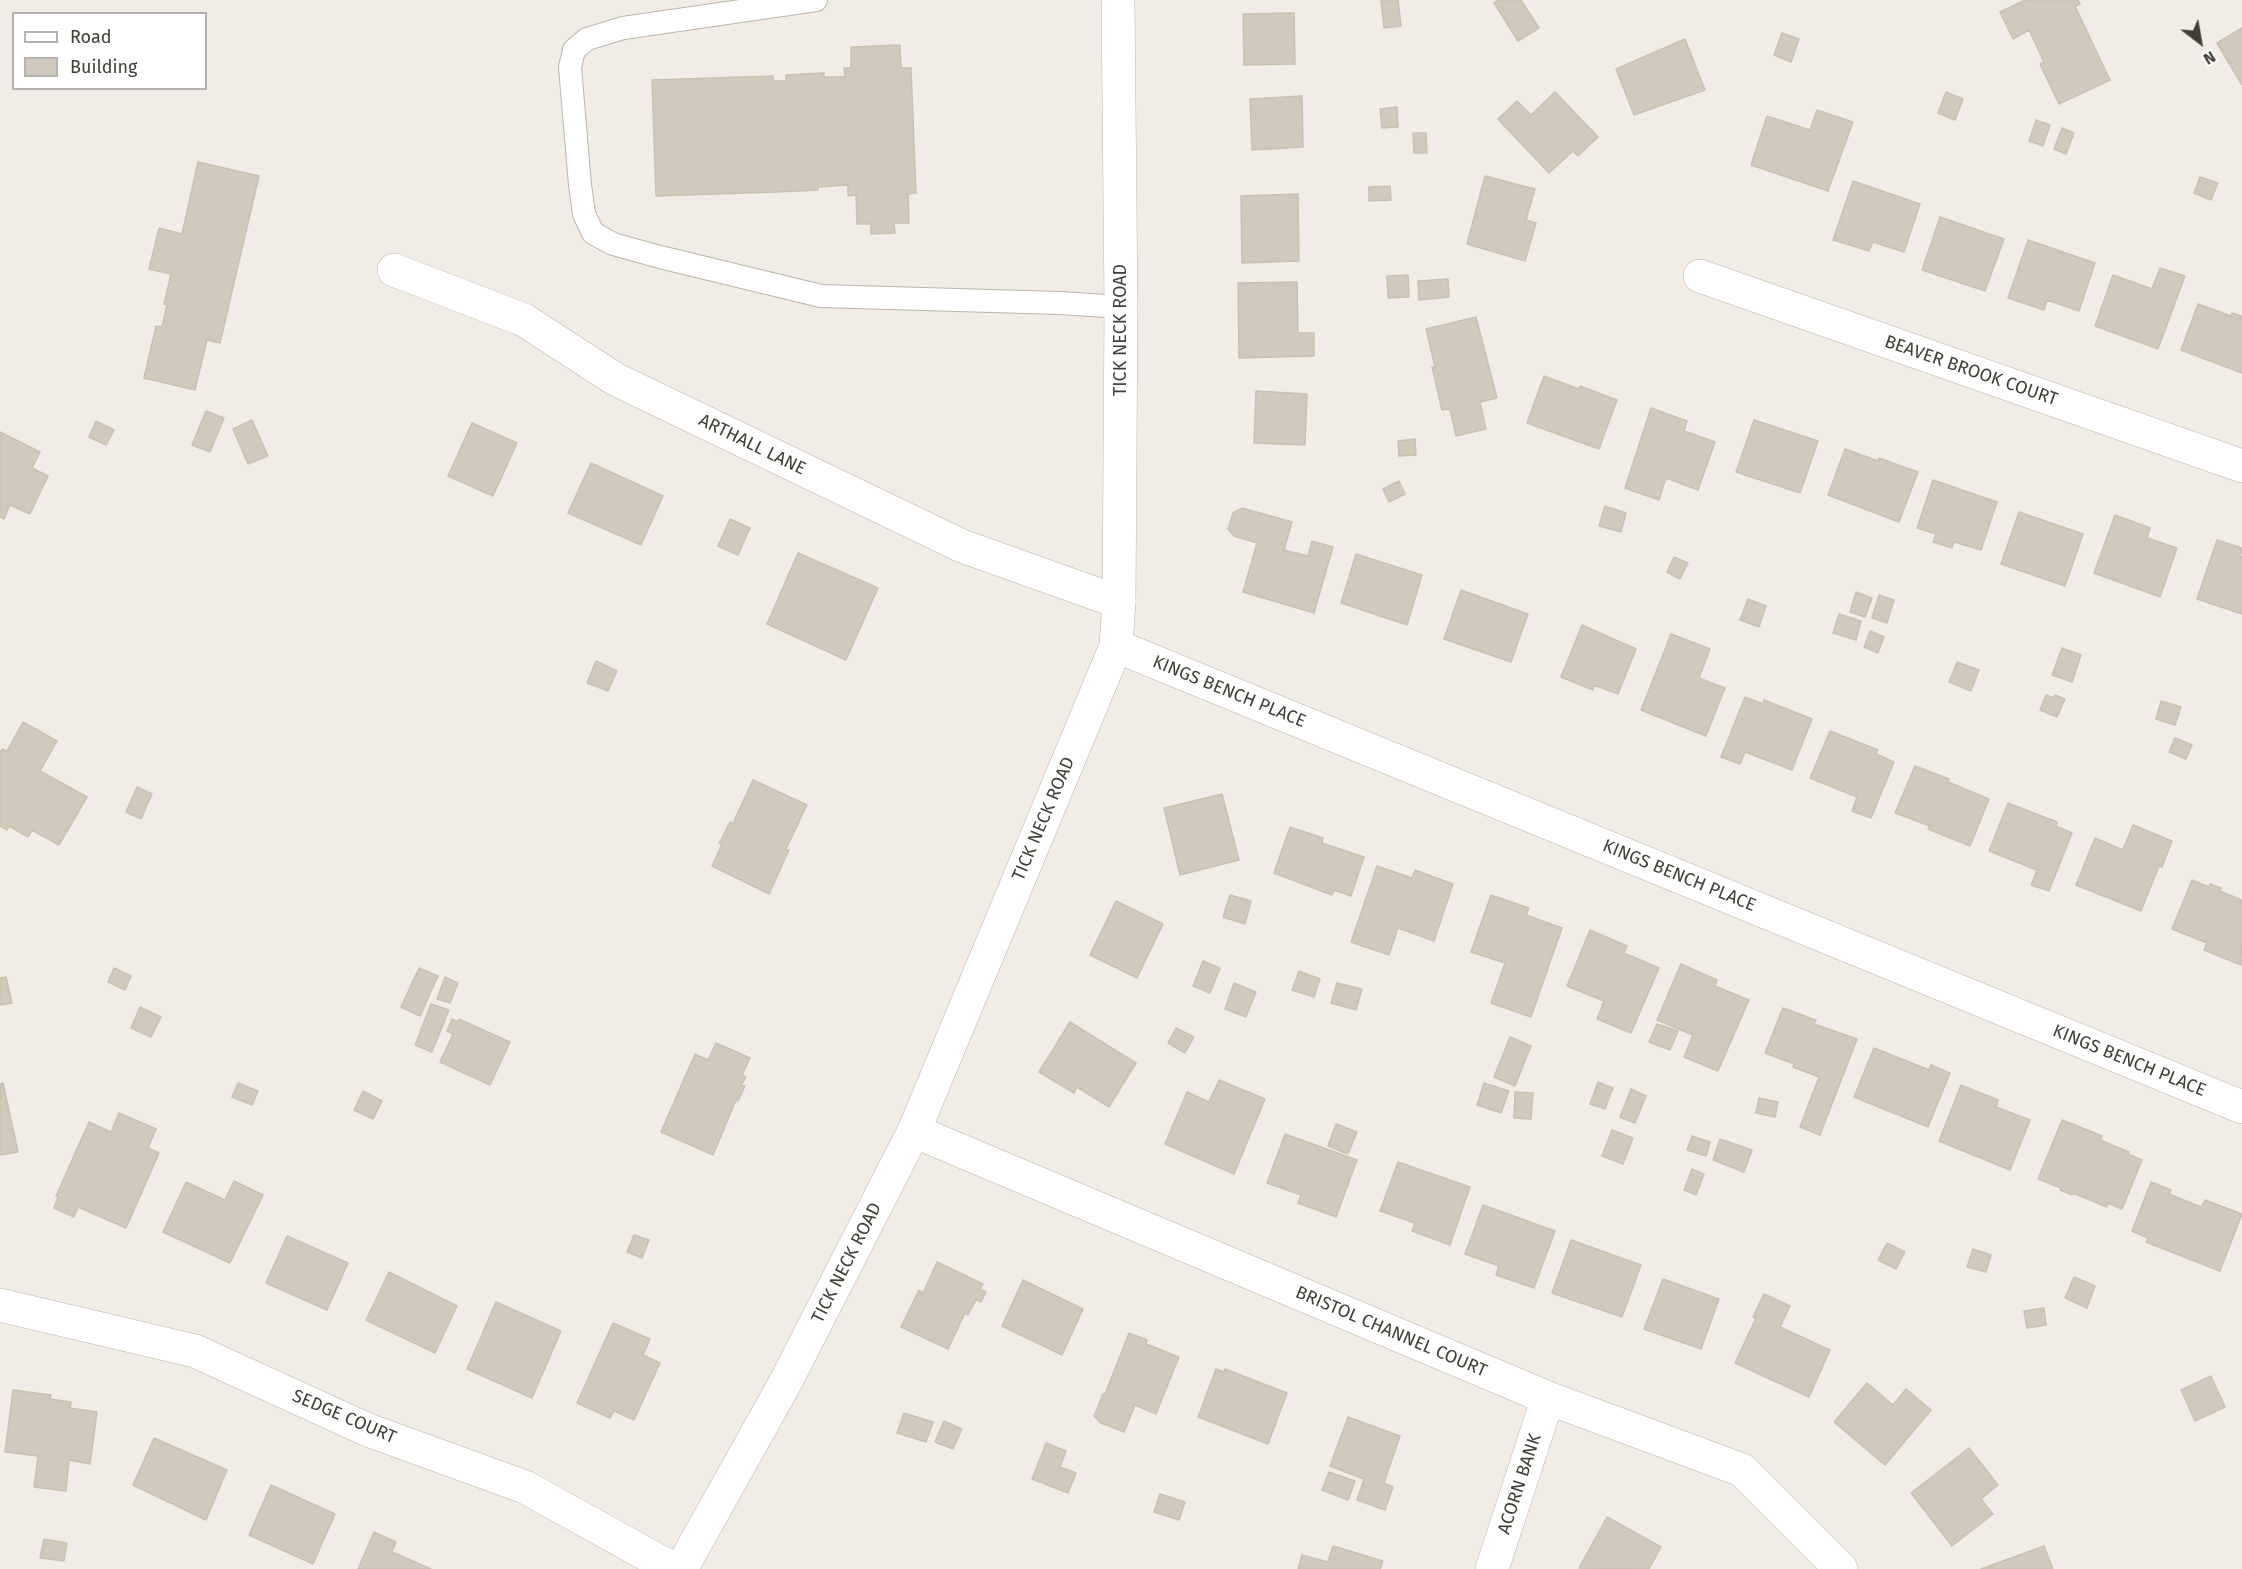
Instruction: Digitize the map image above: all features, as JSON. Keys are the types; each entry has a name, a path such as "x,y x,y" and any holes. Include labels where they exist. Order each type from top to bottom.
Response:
{"street":[{"name":"TICK NECK ROAD","path":"681,1569 784,1385 914,1131 1116,646 1119,602 1121,307 1118,0"},
{"name":"ARTHALL LANE","path":"394,270 524,320 615,379 962,546 1119,602"},
{"name":"BEAVER BROOK COURT","path":"1700,276 2242,466"},
{"name":"KINGS BENCH PLACE","path":"1116,646 2242,1107"},
{"name":"BRISTOL CHANNEL COURT","path":"914,1131 1548,1398 1742,1470 1841,1569"},
{"name":"SEDGE COURT","path":"0,1305 195,1351 368,1430 525,1487 673,1569"},
{"name":"ACORN BANK","path":"1492,1569 1548,1398"}],"lane":[{"path":"816,0 623,28 587,39 574,50 570,67 580,185 584,214 593,233 614,244 660,257 821,296 1121,307"}],"building":[{"path":"1381,0 1398,0 1401,26 1384,28"},
{"path":"1498,0 1521,0 1539,28 1518,41 1494,3"},
{"path":"2025,0 2078,0 2080,4 2075,6 2110,80 2059,104 2040,64 2044,62 2029,30 2013,39 2000,12"},
{"path":"1294,13 1295,64 1244,65 1243,14"},
{"path":"2242,28 2242,85 2217,43"},
{"path":"1782,33 1799,39 1791,62 1774,55"},
{"path":"1685,39 1705,90 1634,115 1616,69"},
{"path":"900,45 901,68 911,68 916,193 908,194 909,223 894,223 895,233 871,234 871,224 857,224 856,195 848,196 848,185 818,187 818,190 656,196 652,80 773,76 773,81 786,81 786,75 824,73 824,77 845,77 844,68 851,68 851,47"},
{"path":"1555,92 1598,137 1578,156 1573,151 1549,173 1498,119 1517,101 1531,115"},
{"path":"1946,92 1963,99 1955,120 1938,113"},
{"path":"1302,96 1303,147 1252,150 1250,99"},
{"path":"1397,107 1398,127 1382,128 1380,109"},
{"path":"1817,110 1853,122 1828,191 1751,165 1767,116 1810,130"},
{"path":"2036,120 2050,125 2043,146 2029,141"},
{"path":"2062,128 2074,133 2066,154 2054,149"},
{"path":"1413,133 1426,133 1427,153 1414,153"},
{"path":"198,162 259,176 220,343 207,340 195,390 144,378 156,326 162,327 167,305 164,304 171,274 149,269 159,228 182,234"},
{"path":"1485,176 1535,189 1526,220 1536,223 1525,261 1467,244"},
{"path":"2200,177 2218,183 2211,200 2194,193"},
{"path":"1853,181 1920,204 1904,252 1873,242 1869,251 1833,240"},
{"path":"1390,186 1391,200 1369,201 1369,187"},
{"path":"1298,194 1299,261 1242,263 1241,196"},
{"path":"1940,217 2004,239 1985,291 1922,270"},
{"path":"2028,240 2095,263 2079,311 2047,300 2044,310 2008,298"},
{"path":"2160,268 2185,276 2158,349 2095,326 2113,275 2152,289"},
{"path":"1408,275 1409,297 1388,298 1387,276"},
{"path":"1448,279 1449,297 1419,300 1418,281"},
{"path":"1297,282 1298,333 1314,333 1314,356 1239,358 1238,283"},
{"path":"2198,304 2231,316 2232,313 2242,316 2242,373 2181,350"},
{"path":"1476,317 1497,398 1480,402 1486,429 1456,436 1450,409 1442,410 1426,329"},
{"path":"1544,376 1617,400 1599,449 1527,423"},
{"path":"1256,391 1307,394 1305,445 1254,443"},
{"path":"1651,408 1687,421 1684,431 1715,442 1698,490 1666,478 1659,500 1625,488"},
{"path":"206,411 224,418 210,452 192,445"},
{"path":"252,420 268,456 248,464 233,429"},
{"path":"1754,420 1818,441 1800,493 1736,472"},
{"path":"96,421 114,430 106,445 89,437"},
{"path":"472,423 517,443 493,496 448,476"},
{"path":"0,432 40,452 32,468 48,476 30,514 10,505 4,519 0,517"},
{"path":"1415,439 1416,455 1399,456 1398,441"},
{"path":"1845,449 1918,472 1899,522 1828,495"},
{"path":"591,463 663,496 641,545 568,513"},
{"path":"1933,480 1997,502 1981,550 1954,542 1952,548 1933,542 1936,534 1917,528"},
{"path":"1399,481 1405,494 1389,502 1383,489"},
{"path":"1605,506 1626,513 1621,532 1599,526"},
{"path":"1242,508 1292,522 1284,550 1308,556 1312,541 1333,547 1314,613 1243,592 1257,543 1234,536 1228,529 1233,513"},
{"path":"2019,512 2083,534 2065,586 2001,564"},
{"path":"2115,515 2150,528 2147,538 2177,548 2160,597 2094,573"},
{"path":"730,519 750,528 738,555 718,546"},
{"path":"2217,540 2242,548 2240,556 2242,557 2242,614 2197,599"},
{"path":"798,553 878,588 846,660 767,624"},
{"path":"1356,554 1422,575 1407,625 1341,603"},
{"path":"1674,557 1688,563 1680,579 1667,572"},
{"path":"1461,590 1528,614 1511,662 1444,639"},
{"path":"1856,592 1872,598 1865,617 1850,612"},
{"path":"1879,595 1894,600 1887,623 1872,618"},
{"path":"1748,599 1766,606 1759,627 1740,620"},
{"path":"1839,614 1861,621 1856,640 1833,633"},
{"path":"1582,625 1636,649 1618,694 1594,685 1593,690 1561,677"},
{"path":"1870,631 1884,637 1878,653 1864,647"},
{"path":"1671,634 1710,649 1699,678 1725,688 1706,736 1641,710"},
{"path":"2062,648 2081,655 2072,682 2052,675"},
{"path":"596,661 617,671 608,691 587,683"},
{"path":"1957,662 1979,670 1971,691 1949,682"},
{"path":"2046,695 2054,698 2055,695 2065,699 2057,717 2040,710"},
{"path":"1745,697 1763,704 1764,700 1812,719 1792,770 1745,752 1740,764 1721,757"},
{"path":"2161,701 2181,707 2175,725 2156,719"},
{"path":"23,722 57,741 40,771 87,797 59,845 32,830 28,837 9,826 7,830 0,826 0,753 2,749 7,751"},
{"path":"1830,731 1878,750 1876,754 1894,762 1871,818 1852,811 1857,797 1810,778"},
{"path":"2175,738 2192,745 2186,759 2169,752"},
{"path":"1915,766 1949,779 1948,782 1989,799 1970,846 1928,829 1930,826 1895,813"},
{"path":"753,780 807,805 786,849 789,850 769,894 712,866 722,844 719,843 730,822 733,823"},
{"path":"137,787 152,794 141,819 126,812"},
{"path":"1222,794 1239,860 1180,875 1164,808"},
{"path":"2008,803 2057,822 2056,826 2072,833 2049,891 2031,885 2037,870 1989,851"},
{"path":"2133,825 2172,841 2141,911 2076,885 2095,838 2123,850"},
{"path":"1290,827 1323,838 1322,843 1364,857 1351,896 1334,890 1332,895 1274,873"},
{"path":"1377,866 1412,878 1415,870 1453,884 1434,941 1398,928 1389,955 1351,942"},
{"path":"2192,880 2209,887 2210,884 2221,888 2220,891 2242,900 2241,965 2204,950 2207,943 2172,929"},
{"path":"1230,895 1251,901 1245,924 1223,917"},
{"path":"1491,895 1529,908 1526,915 1562,928 1531,1017 1491,1003 1505,963 1471,952"},
{"path":"1116,901 1163,924 1137,978 1090,955"},
{"path":"1590,930 1627,946 1624,953 1659,968 1631,1033 1597,1019 1604,1001 1567,986"},
{"path":"1203,961 1220,968 1210,993 1193,986"},
{"path":"1681,964 1717,980 1715,986 1749,1000 1718,1071 1684,1057 1693,1035 1657,1020"},
{"path":"114,968 131,976 125,990 108,982"},
{"path":"419,968 438,976 420,1016 401,1007"},
{"path":"1299,971 1320,979 1314,997 1292,990"},
{"path":"6,977 12,1003 0,1005 0,978"},
{"path":"445,977 458,983 450,1003 437,999"},
{"path":"1234,983 1256,992 1246,1017 1225,1009"},
{"path":"1337,983 1362,989 1356,1010 1331,1003"},
{"path":"431,1004 449,1010 432,1052 415,1045"},
{"path":"140,1007 161,1017 151,1037 131,1028"},
{"path":"1783,1008 1816,1020 1814,1024 1857,1039 1820,1135 1800,1127 1819,1077 1765,1053"},
{"path":"452,1019 458,1022 459,1019 510,1042 490,1085 440,1062 453,1034 447,1031"},
{"path":"1070,1022 1136,1063 1109,1107 1077,1087 1074,1093 1039,1072"},
{"path":"1657,1024 1678,1031 1670,1050 1649,1042"},
{"path":"1176,1028 1194,1037 1185,1053 1168,1043"},
{"path":"1510,1037 1531,1046 1515,1086 1494,1077"},
{"path":"716,1043 750,1058 742,1075 746,1077 741,1085 745,1086 738,1101 736,1100 713,1155 661,1132 695,1054 708,1060"},
{"path":"1874,1048 1929,1070 1931,1065 1950,1073 1928,1127 1854,1097"},
{"path":"1219,1080 1265,1099 1234,1174 1165,1144 1187,1092 1209,1102"},
{"path":"1598,1082 1613,1088 1605,1109 1590,1104"},
{"path":"3,1083 18,1152 0,1155 0,1084"},
{"path":"238,1083 258,1091 252,1105 232,1097"},
{"path":"1484,1083 1509,1091 1501,1113 1477,1105"},
{"path":"1961,1085 1998,1100 1996,1107 2030,1120 2010,1170 1939,1141"},
{"path":"1631,1089 1646,1096 1635,1123 1620,1117"},
{"path":"363,1091 382,1101 373,1119 354,1110"},
{"path":"1515,1092 1533,1093 1531,1119 1514,1118"},
{"path":"1759,1098 1778,1102 1775,1117 1756,1113"},
{"path":"119,1113 156,1129 148,1148 159,1153 126,1228 78,1207 74,1217 54,1208 58,1197 56,1196 89,1122 111,1132"},
{"path":"2062,1120 2102,1136 2100,1140 2142,1160 2122,1209 2108,1203 2107,1207 2073,1193 2072,1195 2038,1179"},
{"path":"1336,1124 1357,1132 1348,1154 1328,1146"},
{"path":"1612,1130 1633,1138 1623,1164 1602,1156"},
{"path":"1285,1134 1357,1160 1336,1217 1298,1203 1301,1195 1267,1183"},
{"path":"1692,1136 1710,1142 1706,1156 1687,1150"},
{"path":"1720,1139 1752,1150 1744,1172 1713,1160"},
{"path":"1398,1162 1470,1187 1450,1245 1412,1231 1415,1223 1380,1211"},
{"path":"1692,1169 1704,1174 1696,1195 1684,1190"},
{"path":"234,1181 263,1195 230,1263 163,1232 186,1182 225,1200"},
{"path":"2151,1182 2171,1190 2169,1194 2201,1207 2205,1200 2242,1214 2220,1271 2146,1242 2148,1238 2132,1231"},
{"path":"1483,1205 1555,1231 1534,1288 1496,1275 1499,1266 1465,1254"},
{"path":"634,1235 649,1240 642,1258 627,1252"},
{"path":"287,1236 348,1263 327,1310 266,1283"},
{"path":"1571,1240 1641,1265 1622,1317 1552,1293"},
{"path":"1887,1243 1905,1252 1896,1269 1878,1260"},
{"path":"1973,1249 1991,1255 1986,1272 1967,1267"},
{"path":"937,1262 983,1284 980,1289 986,1292 981,1302 976,1300 968,1315 965,1313 948,1349 901,1327 919,1290 923,1293"},
{"path":"389,1272 457,1306 435,1353 366,1320"},
{"path":"2074,1277 2095,1286 2087,1308 2065,1298"},
{"path":"1663,1279 1719,1299 1701,1349 1644,1329"},
{"path":"1023,1280 1083,1309 1062,1355 1002,1326"},
{"path":"1764,1294 1790,1306 1780,1327 1830,1350 1809,1397 1735,1363 1756,1318 1753,1317"},
{"path":"496,1302 561,1331 532,1398 467,1369"},
{"path":"2044,1308 2046,1325 2027,1328 2024,1311"},
{"path":"613,1323 650,1339 643,1355 660,1363 634,1420 614,1411 610,1418 577,1403"},
{"path":"1129,1333 1147,1340 1146,1344 1179,1357 1156,1414 1135,1405 1124,1432 1101,1423 1094,1416"},
{"path":"1216,1369 1224,1372 1225,1369 1287,1393 1268,1444 1198,1417"},
{"path":"2211,1376 2225,1407 2195,1421 2181,1390"},
{"path":"1867,1383 1893,1405 1906,1389 1931,1410 1885,1465 1834,1422"},
{"path":"13,1390 51,1395 50,1399 71,1402 70,1408 97,1412 90,1464 69,1460 66,1491 34,1487 38,1456 5,1452"},
{"path":"904,1413 933,1422 926,1442 897,1433"},
{"path":"1348,1417 1400,1436 1384,1483 1393,1487 1385,1510 1357,1500 1364,1479 1330,1466"},
{"path":"944,1421 962,1429 953,1449 935,1442"},
{"path":"154,1438 227,1470 206,1520 133,1485"},
{"path":"1046,1443 1066,1451 1060,1467 1076,1473 1068,1493 1032,1479"},
{"path":"1969,1448 1998,1485 1981,1499 1993,1514 1952,1546 1911,1493"},
{"path":"1329,1472 1355,1481 1348,1500 1322,1490"},
{"path":"271,1485 335,1514 313,1564 249,1535"},
{"path":"1160,1494 1185,1502 1179,1520 1154,1512"},
{"path":"1607,1517 1661,1547 1649,1569 1579,1568"},
{"path":"374,1532 396,1542 392,1552 431,1569 358,1569"},
{"path":"44,1539 67,1543 64,1561 40,1558"},
{"path":"1333,1546 1383,1561 1380,1569 1298,1569 1302,1555 1328,1562"},
{"path":"2044,1546 2053,1569 1981,1569"}]}
